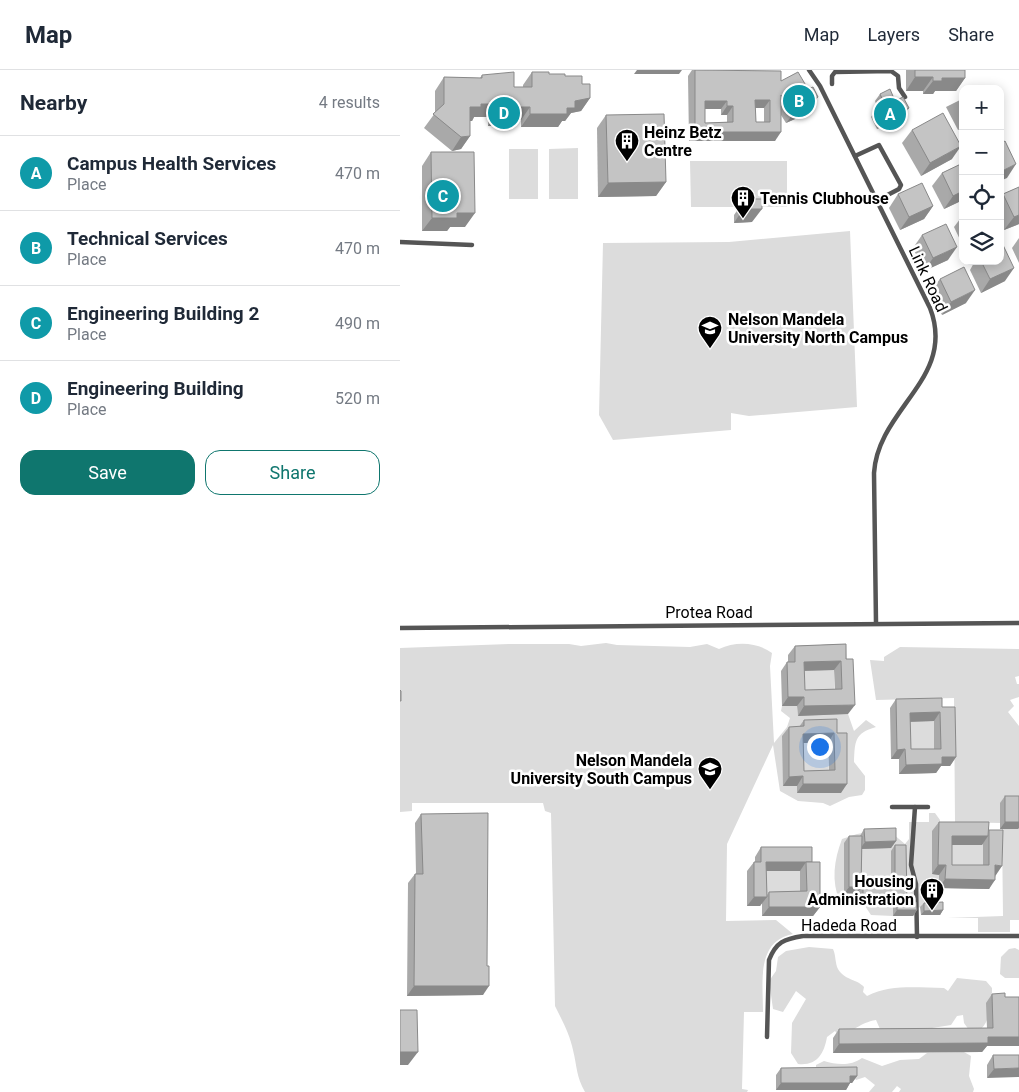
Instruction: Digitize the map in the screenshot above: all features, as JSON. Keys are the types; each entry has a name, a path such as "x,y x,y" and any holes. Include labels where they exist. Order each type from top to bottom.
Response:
{"lane":[{"name":"Link Road","path":"809,70 820,86 855,156 930,308 935,325 936,343 930,368 884,434 876,453 874,473 876,623"},
{"path":"832,84 832,76 835,72 893,72 898,76 899,88 905,96"},
{"path":"855,156 879,145 901,184 899,189 876,201"},
{"path":"400,242 472,245"},
{"name":"Protea Road","path":"400,628 705,624 818,626 876,623 1019,623"},
{"path":"892,807 928,807"},
{"path":"914,807 911,865 916,884 917,937"},
{"name":"Hadeda Road","path":"766,1037 769,960 774,948 781,941 802,936 1019,936"}],"shaded area":[{"path":"959,100 959,130 958,130 946,107"},
{"path":"578,148 578,199 549,199 549,149"},
{"path":"509,149 538,149 538,199 509,199"},
{"path":"690,161 787,161 787,207 691,207"},
{"path":"850,231 857,407 749,416 731,413 731,430 613,440 599,415 603,243 729,242"},
{"path":"606,643 690,647 707,644 719,649 739,644 753,645 772,653 770,666 774,743 787,727 790,718 781,711 782,706 797,706 798,716 848,714 854,731 866,720 876,727 860,735 855,749 854,762 865,776 865,790 862,795 849,797 830,806 823,803 798,801 780,791 773,745 727,844 726,921 776,920 793,934 781,938 767,954 763,976 763,1012 744,1012 742,1089 748,1090 747,1092 585,1092 578,1076 570,1039 555,1006 551,813 545,811 543,803 412,803 412,811 400,812 400,648 509,644 569,644 581,646","holes":["798,729 841,743 841,793 797,793"]},
{"path":"900,647 1019,649 1019,676 1015,677 1017,684 1019,684 1019,697 1010,700 1014,706 1008,712 1019,726 1019,803 1000,823 955,822 954,698 876,700 870,660 884,661 884,657"},
{"path":"834,670 835,698 799,699 798,671"},
{"path":"934,721 935,758 904,758 904,722"},
{"path":"797,743 828,743 829,779 798,780"},
{"path":"929,813 935,813 940,820 932,874 939,875 939,888 943,888 933,896 940,907 893,908 893,916 871,915 865,906 840,902 835,886 835,870 842,839 857,834 887,829 905,844 909,839 909,822 929,822"},
{"path":"1002,829 1019,829 1019,920 1010,920 1010,932 978,932 978,918 947,918 1003,916"},
{"path":"946,845 983,845 983,874 946,874"},
{"path":"760,871 800,871 800,900 760,901"},
{"path":"809,947 833,949 837,967 841,973 861,984 864,987 863,992 867,996 895,988 944,988 948,991 957,978 986,981 992,988 989,1015 981,1029 969,1030 964,1023 963,1015 957,1016 951,1025 926,1029 880,1029 876,1020 865,1023 839,1036 835,1031 827,1037 822,1054 815,1061 798,1064 791,1053 792,1023 806,999 796,991 783,1012 773,1009 769,981 776,971 778,957 786,951"},
{"path":"1015,948 1019,950 1019,978 1005,978 1000,974 1001,957 1009,949"},
{"path":"964,1052 971,1056 969,1076 974,1089 973,1092 899,1092 901,1089 897,1086 892,1092 869,1092 875,1085 865,1077 856,1080 852,1074 816,1075 816,1065 824,1061 844,1064 858,1061 862,1058 882,1066 900,1060 919,1059 927,1053"}],"building":[{"path":"695,70 781,71 781,81 798,72 808,89 813,87 818,97 799,107 801,110 792,115 781,95 781,132 695,132","holes":["755,100 770,100 770,122 756,122","705,101 727,101 727,106 733,106 733,122 705,123"]},
{"path":"915,70 965,70 965,78 942,78 942,81 933,81 933,77 915,77"},
{"path":"514,72 514,87 532,87 532,72 582,76 582,84 590,84 590,98 575,101 575,108 567,108 567,114 530,114 530,107 515,107 515,112 498,112 498,104 481,104 481,107 470,107 470,136 461,137 433,114 444,104 444,77 482,78 482,75"},
{"path":"890,89 895,101 903,97 909,108 882,122 876,110 885,105 880,94"},
{"path":"943,113 959,142 959,147 930,163 912,130"},
{"name":"Heinz Betz Centre","path":"664,114 666,182 608,183 606,115"},
{"path":"1004,142 1016,164 1004,170"},
{"path":"431,152 474,152 475,213 457,213 457,218 432,218"},
{"path":"959,165 959,193 953,196 942,173"},
{"path":"922,183 933,206 909,217 898,194"},
{"path":"1019,187 1019,215 1014,217 1004,194"},
{"path":"751,199 762,199 762,209 743,209 743,202 751,202"},
{"path":"946,224 957,247 933,258 922,235"},
{"path":"1004,247 1014,268 990,279 983,265 1004,265"},
{"path":"964,267 975,290 951,302 940,279"},
{"path":"846,644 846,659 853,659 855,705 804,706 804,697 788,697 787,662 795,662 795,646","holes":["841,661 842,689 805,690 804,662"]},
{"path":"942,698 942,707 955,707 956,757 942,757 942,764 906,765 905,749 897,750 896,699","holes":["940,712 941,749 911,749 910,713"]},
{"path":"837,719 837,733 847,733 847,784 803,784 803,776 789,777 789,727 804,726 804,720","holes":["834,733 835,770 804,771 803,734"]},
{"path":"1005,796 1019,796 1019,822 1005,822"},
{"path":"488,813 487,966 489,966 489,986 414,986 415,874 423,874 421,814"},
{"path":"939,822 989,822 988,836 952,836 952,865 989,865 989,830 1003,830 1002,866 995,865 995,880 945,879 946,865 938,865"},
{"path":"896,828 896,841 865,842 864,829"},
{"path":"849,836 862,836 861,887 849,887"},
{"path":"895,845 906,845 907,902 916,902 917,910 897,910 897,896 863,897 863,883 895,885"},
{"path":"761,847 812,847 812,862 766,862 767,897 754,897 754,862 761,862"},
{"path":"806,862 820,862 820,907 769,907 769,892 807,891"},
{"path":"943,902 943,910 924,911 924,903"},
{"path":"1005,993 1005,997 1019,997 1019,1037 988,1037 988,1043 839,1044 839,1029 993,1028 992,994"},
{"path":"400,1010 417,1010 418,1052 400,1052"},
{"path":"993,1055 1019,1055 1019,1068 994,1069"},
{"path":"857,1067 857,1076 850,1076 850,1083 781,1083 781,1068"}],"place":[{"name":"Technical Services","path":"799,101"},
{"name":"Engineering Building","path":"504,113"},
{"name":"Campus Health Services","path":"890,114"},
{"name":"Heinz Betz Centre","path":"627,162"},
{"name":"Engineering Building 2","path":"443,196"},
{"name":"Tennis Clubhouse","path":"743,219"},
{"name":"Nelson Mandela University North Campus","path":"710,349"},
{"name":"Nelson Mandela University South Campus","path":"710,790"},
{"name":"Housing Administration","path":"932,911"}]}
